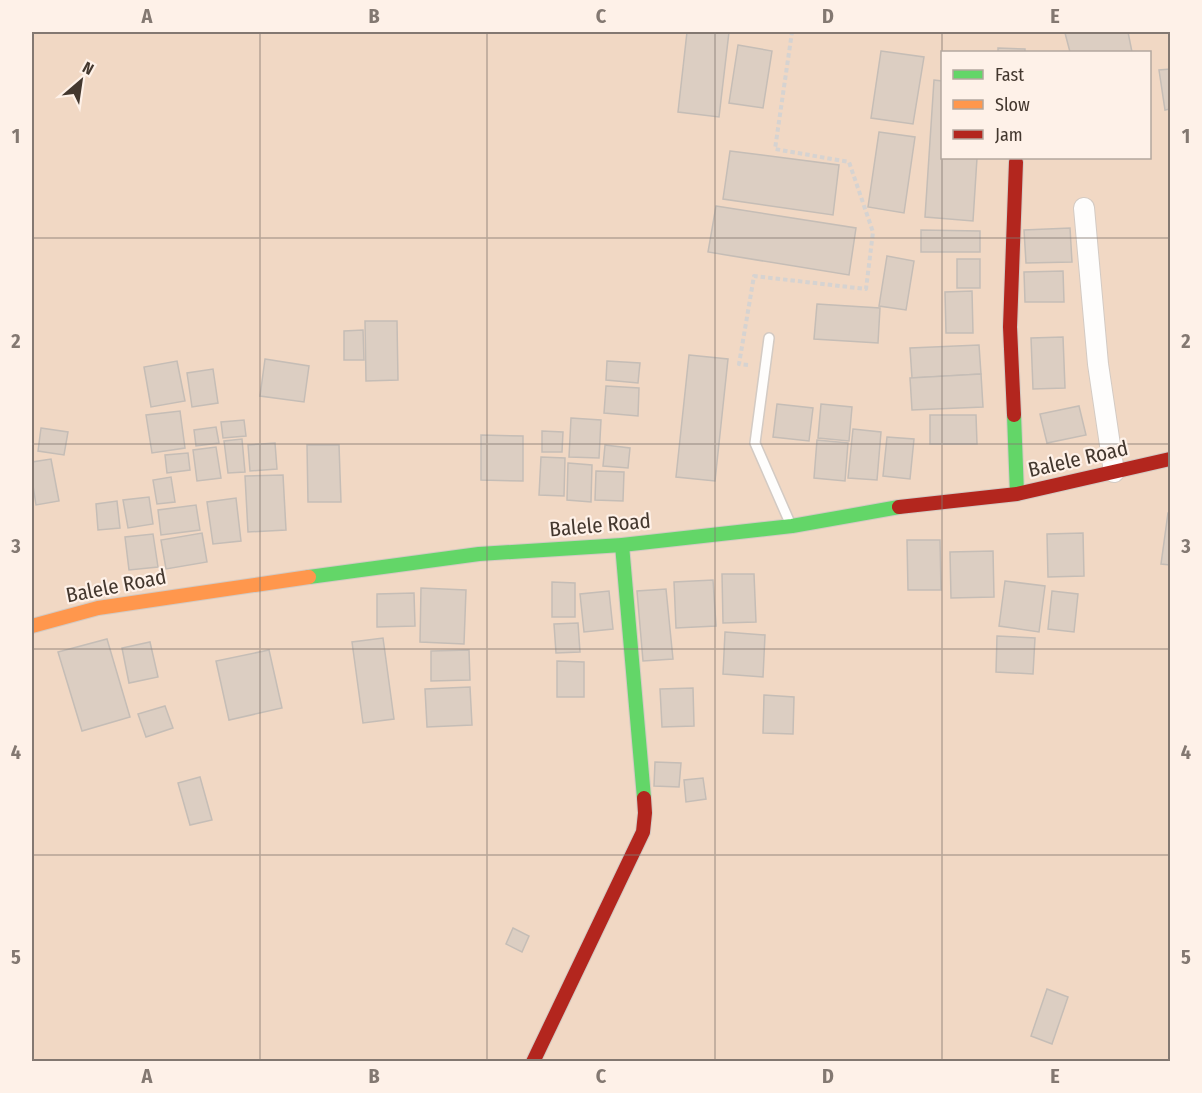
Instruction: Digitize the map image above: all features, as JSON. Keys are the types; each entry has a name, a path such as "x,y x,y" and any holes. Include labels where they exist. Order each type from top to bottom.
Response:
{"street":[{"path":"1016,162 1010,327 1017,494"},
{"path":"1084,208 1098,364 1114,472"},
{"name":"Balele Road","path":"32,626 98,608 340,572 479,554 622,545 792,526 886,508 1017,494 1170,459"},
{"path":"533,1062 643,832 645,813 622,545"}],"lane":[{"path":"769,338 756,443 792,526"}],"path":[{"path":"765,368 739,364 754,276 866,289 873,232 849,162 775,149 792,32"}],"shaded area":[{"path":"32,32 1170,32 1170,1061 32,1061"}],"building":[{"path":"687,32 729,32 719,117 678,112"},
{"path":"1128,32 1132,51 1070,51 1065,33"},
{"path":"738,45 772,51 763,108 729,103"},
{"path":"998,48 1025,49 1025,51 998,51"},
{"path":"881,51 924,57 913,124 871,118"},
{"path":"1170,69 1170,109 1165,110 1159,70"},
{"path":"934,80 941,81 941,159 977,159 973,221 925,217"},
{"path":"879,132 915,137 904,213 868,207"},
{"path":"730,151 839,165 833,215 723,199"},
{"path":"716,206 856,228 849,275 708,252"},
{"path":"1070,228 1072,262 1026,263 1024,230"},
{"path":"921,230 980,231 980,252 921,252"},
{"path":"887,256 914,261 906,310 879,306"},
{"path":"957,259 980,259 980,288 957,288"},
{"path":"1063,271 1064,302 1025,302 1024,272"},
{"path":"972,291 973,333 946,333 945,292"},
{"path":"817,304 880,308 878,343 814,339"},
{"path":"365,321 397,321 398,380 366,381"},
{"path":"363,330 364,360 344,360 344,331"},
{"path":"1063,337 1065,388 1033,389 1031,338"},
{"path":"979,345 981,374 912,378 910,348"},
{"path":"689,355 728,359 715,481 676,477"},
{"path":"265,359 309,366 304,402 260,396"},
{"path":"177,361 185,401 151,407 144,367"},
{"path":"607,361 640,363 638,383 606,380"},
{"path":"213,369 218,403 192,407 187,373"},
{"path":"981,374 983,407 912,410 910,378"},
{"path":"606,386 639,388 638,416 604,413"},
{"path":"777,404 813,408 809,441 773,437"},
{"path":"821,404 852,407 849,441 818,438"},
{"path":"1079,406 1086,435 1047,443 1040,414"},
{"path":"180,411 185,448 152,453 146,415"},
{"path":"930,415 976,415 977,444 930,444"},
{"path":"571,418 601,420 599,458 569,457"},
{"path":"244,420 246,436 223,438 221,422"},
{"path":"216,427 219,443 196,446 194,430"},
{"path":"41,428 68,432 64,455 38,451"},
{"path":"853,429 881,432 877,480 848,478"},
{"path":"542,431 563,432 562,452 542,452"},
{"path":"481,435 523,436 523,481 481,480"},
{"path":"887,437 914,439 910,479 883,476"},
{"path":"242,439 245,472 228,473 224,441"},
{"path":"817,440 848,443 845,481 814,478"},
{"path":"275,443 277,469 250,471 248,445"},
{"path":"307,445 339,445 341,502 308,502"},
{"path":"605,445 630,448 628,468 603,466"},
{"path":"216,447 221,478 197,481 193,450"},
{"path":"188,453 190,470 167,473 165,455"},
{"path":"541,457 565,458 564,496 539,495"},
{"path":"51,459 59,501 36,505 32,462"},
{"path":"568,463 592,465 591,502 567,500"},
{"path":"596,471 624,472 623,501 595,500"},
{"path":"283,475 286,530 248,532 245,476"},
{"path":"171,477 175,502 157,504 153,480"},
{"path":"149,497 153,524 128,528 123,500"},
{"path":"236,498 241,541 213,544 207,502"},
{"path":"117,501 120,528 98,530 96,504"},
{"path":"196,505 200,530 161,535 158,510"},
{"path":"1168,513 1170,513 1170,565 1161,564"},
{"path":"202,533 207,562 166,569 161,540"},
{"path":"1083,533 1084,576 1048,577 1047,534"},
{"path":"153,534 158,567 129,570 125,537"},
{"path":"907,540 940,540 941,590 908,590"},
{"path":"993,551 994,597 951,598 950,552"},
{"path":"722,574 754,574 756,622 723,623"},
{"path":"713,580 716,626 676,628 674,582"},
{"path":"1005,581 1045,586 1039,632 999,626"},
{"path":"552,582 575,583 575,617 552,617"},
{"path":"421,588 466,590 464,644 420,642"},
{"path":"666,589 673,659 643,661 637,591"},
{"path":"609,591 613,629 584,632 580,594"},
{"path":"1052,591 1078,594 1074,632 1048,629"},
{"path":"414,593 415,626 377,627 377,594"},
{"path":"578,623 580,652 556,653 554,624"},
{"path":"725,632 765,635 763,677 723,674"},
{"path":"997,636 1035,638 1033,674 996,672"},
{"path":"383,638 394,719 363,723 352,642"},
{"path":"107,639 130,717 82,731 58,652"},
{"path":"150,642 158,677 129,683 122,648"},
{"path":"269,650 282,708 229,720 216,661"},
{"path":"469,650 470,680 431,681 431,651"},
{"path":"557,661 584,662 584,697 557,697"},
{"path":"470,687 472,725 427,727 425,689"},
{"path":"693,688 694,726 662,727 660,689"},
{"path":"764,695 794,697 793,734 763,733"},
{"path":"165,706 173,728 146,737 138,714"},
{"path":"655,762 681,763 679,787 654,786"},
{"path":"200,777 212,820 190,825 178,783"},
{"path":"703,778 706,799 686,802 684,780"},
{"path":"513,928 529,936 522,952 506,944"},
{"path":"1047,989 1068,997 1052,1044 1031,1036"}],"traffic: fast":[{"path":"1014,415 1017,494"},
{"path":"309,577 479,554 622,545 792,526 899,507"},
{"path":"622,545 644,798"}],"traffic: slow":[{"path":"32,626 98,608 309,577"}],"traffic: jam":[{"path":"1014,415 1010,327 1016,162"},
{"path":"899,507 1017,494 1170,459"},
{"path":"533,1062 643,832 644,798"}]}
